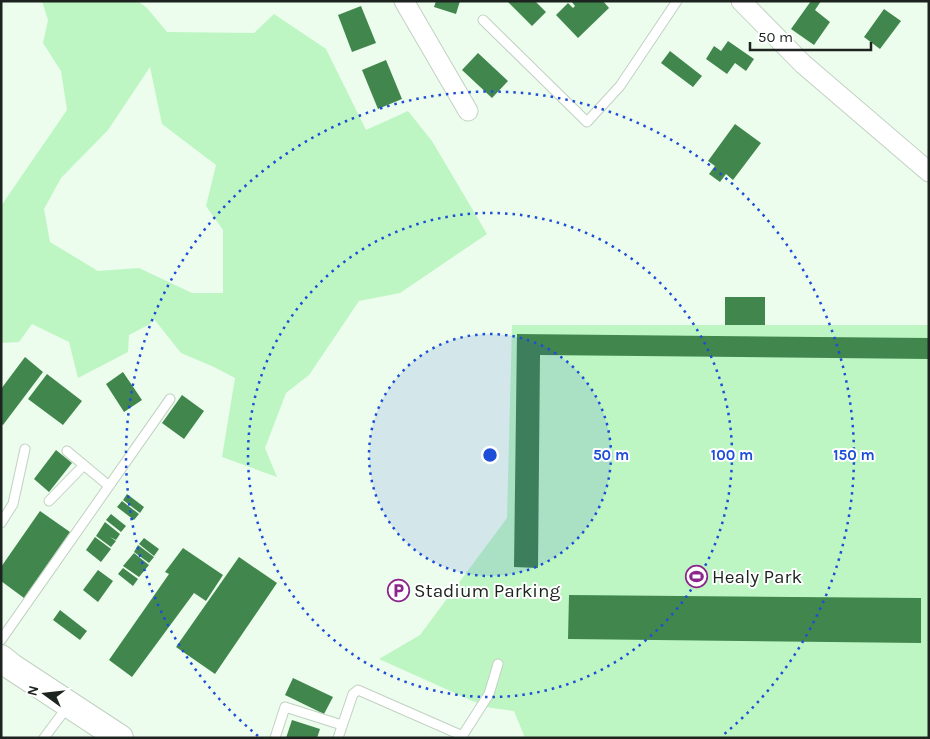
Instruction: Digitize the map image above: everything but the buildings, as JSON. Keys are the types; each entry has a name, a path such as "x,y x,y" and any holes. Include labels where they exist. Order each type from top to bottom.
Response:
{"main road":[{"path":"1,658 120,738"}],"street":[{"path":"404,1 468,111"},
{"path":"741,1 803,64 929,172"}],"lane":[{"path":"482,20 587,122 620,86 677,1"},
{"path":"1,640 170,399"},
{"path":"1,523 13,504 25,449"},
{"path":"67,451 109,486"},
{"path":"49,501 84,465"},
{"path":"338,738 353,694 358,690 462,737 489,694 498,664"},
{"path":"44,738 70,704"},
{"path":"275,738 285,707 342,725"}],"green space":[{"path":"42,1 138,1 147,8 167,32 254,33 274,14 326,49 366,130 408,111 432,141 487,234 400,293 359,301 309,375 286,393 265,448 277,477 222,457 235,378 181,353 154,319 150,324 129,335 128,352 78,378 69,342 32,324 19,342 1,343 1,206 67,110 61,71 43,43 48,20","holes":["150,67 162,124 216,165 206,206 223,230 223,293 192,293 139,268 98,271 50,242 44,209 61,178 108,130"]},
{"name":"Healy Park","path":"512,325 929,325 929,738 525,738 514,711 486,707 379,659 420,635 507,518"}],"place":[{"name":"Healy Park","path":"696,576"},
{"name":"Stadium Parking","path":"398,590"}]}
